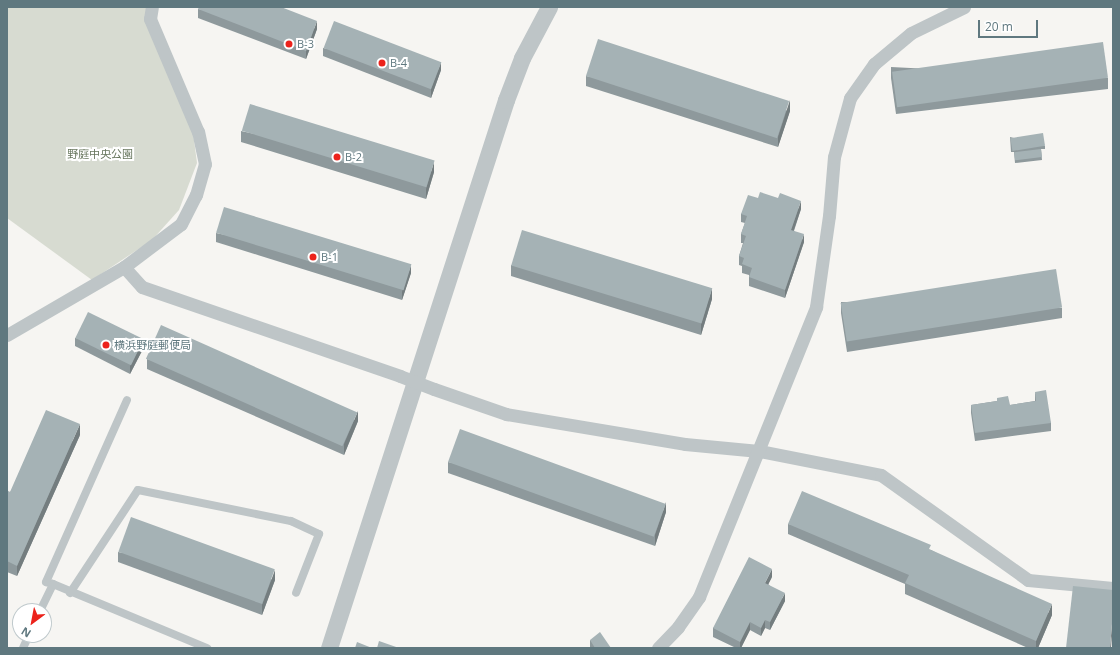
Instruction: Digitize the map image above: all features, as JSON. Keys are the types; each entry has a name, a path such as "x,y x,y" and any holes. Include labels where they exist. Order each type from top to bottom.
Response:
{"street":[{"path":"7,335 124,267 181,224 196,195 205,164 198,132 150,20 152,7"},
{"path":"329,648 506,100 522,58 549,7"},
{"path":"658,648 678,627 700,597 816,307 829,216 834,157 850,98 874,64 911,33 964,7"},
{"path":"124,267 142,287 506,414 685,444 759,450 880,475 1028,580 1113,588"}],"lane":[{"path":"127,400 46,582 207,648"},
{"path":"70,593 138,490 291,520 319,534 296,593"},
{"path":"44,603 53,584"}],"green space":[{"name":"野庭中央公園","path":"7,7 147,7 193,133 197,163 179,210 152,240 92,280 7,218"}],"building":[{"name":"B-3","path":"199,7 281,7 317,21 306,51 198,9"},
{"name":"B-4","path":"334,21 441,62 431,89 324,48"},
{"path":"598,39 789,101 777,138 586,76"},
{"path":"1103,42 1108,78 897,107 892,72"},
{"path":"250,104 435,160 426,187 242,131"},
{"path":"1043,133 1045,146 1012,151 1010,138"},
{"path":"1041,149 1042,157 1015,160 1014,152"},
{"path":"760,192 778,198 780,193 801,201 791,230 804,234 785,290 749,277 752,268 742,264 744,258 739,256 746,236 741,234 747,216 741,214 748,195 758,198"},
{"name":"B-1","path":"224,207 411,264 404,290 216,233"},
{"path":"522,230 712,288 701,324 511,265"},
{"path":"1056,269 1062,308 847,342 841,303"},
{"path":"88,312 144,339 131,365 75,338"},
{"path":"161,325 357,412 342,446 146,359"},
{"path":"1046,390 1051,423 975,433 971,405 997,401 997,398 1008,396 1010,405 1036,401 1035,392"},
{"path":"46,410 80,424 17,566 7,561 7,491 10,492"},
{"path":"460,429 666,504 654,537 448,462"},
{"path":"802,491 931,545 929,549 1052,604 1036,641 905,583 909,575 788,524"},
{"path":"131,517 275,569 262,604 118,552"},
{"path":"749,557 772,569 765,583 785,593 770,622 765,620 761,628 750,622 740,642 713,628"},
{"path":"1073,586 1113,590 1110,648 1066,648"},
{"path":"600,632 611,648 595,648 590,640"},
{"path":"379,641 399,648 377,648"},
{"path":"357,642 372,648 355,648"}],"place":[{"name":"B-3","path":"289,44"},
{"name":"B-4","path":"382,63"},
{"name":"B-2","path":"337,157"},
{"name":"B-1","path":"313,257"},
{"name":"横浜野庭郵便局","path":"106,345"}]}
